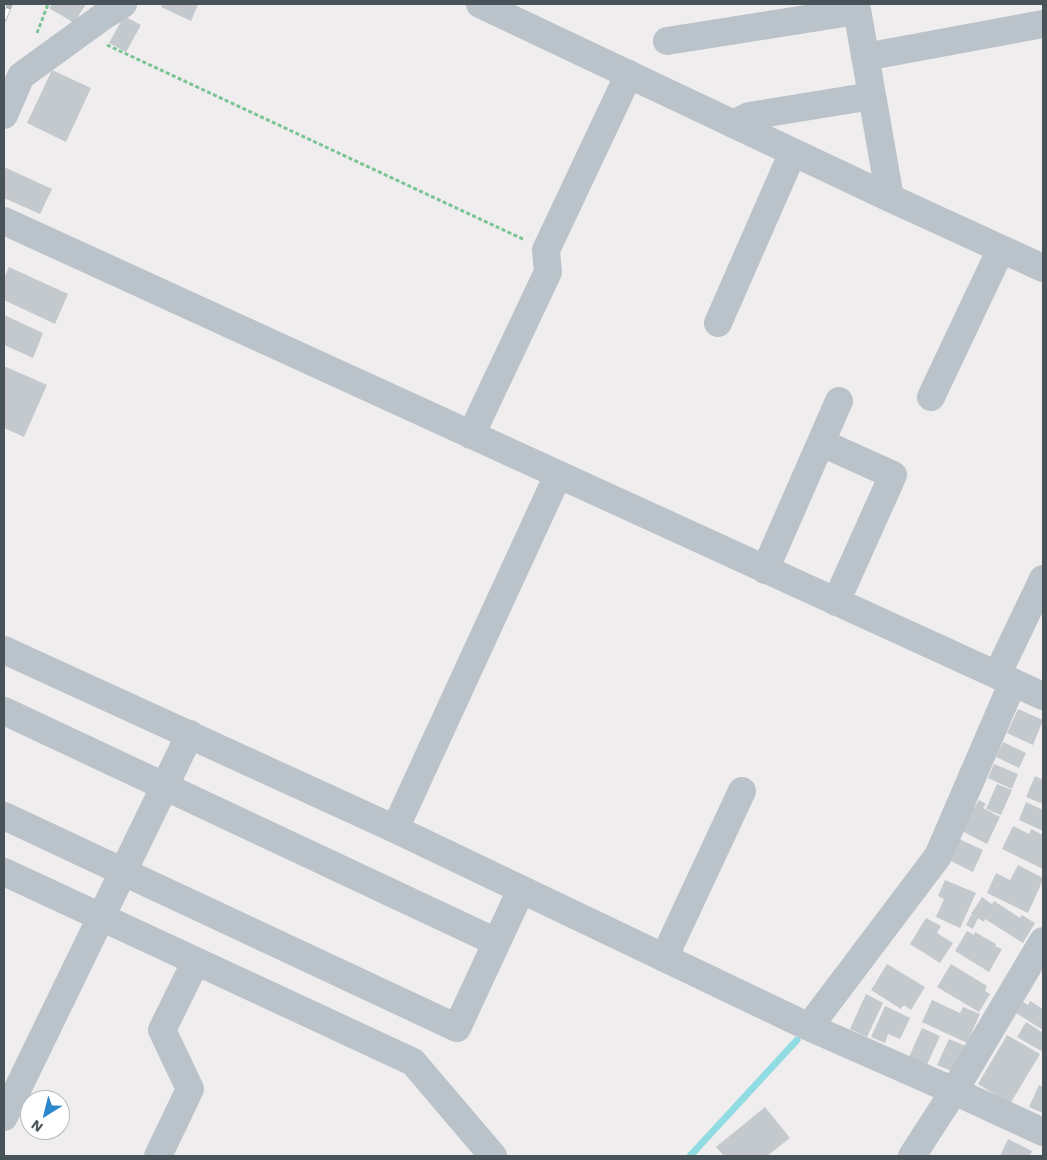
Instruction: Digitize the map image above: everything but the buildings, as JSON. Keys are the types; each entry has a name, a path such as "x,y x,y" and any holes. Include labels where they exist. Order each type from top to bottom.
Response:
{"street":[{"path":"4,115 21,76 84,29 123,4"},
{"path":"486,5 733,124 1043,268"},
{"path":"667,41 856,7 890,198"},
{"path":"865,57 1043,24"},
{"path":"471,435 548,272 546,250 629,74"},
{"path":"733,124 749,116 872,96"},
{"path":"718,323 794,152"},
{"path":"4,222 1043,696"},
{"path":"931,397 1001,249"},
{"path":"765,570 839,401"},
{"path":"822,443 893,475 836,602"},
{"path":"395,829 558,475"},
{"path":"809,1028 938,856 1043,579"},
{"path":"4,650 395,829 809,1028 1043,1132"},
{"path":"4,712 496,942"},
{"path":"4,1117 190,734"},
{"path":"664,958 742,791"},
{"path":"4,816 457,1028 521,890"},
{"path":"4,872 413,1062 494,1156"},
{"path":"912,1156 954,1091 1043,941"},
{"path":"158,1156 190,1089 162,1030 196,961"}],"path":[{"path":"84,29 94,39 546,250"}],"waterway":[{"path":"690,1156 797,1040"}],"railway":[{"path":"4,19 10,4"}]}
